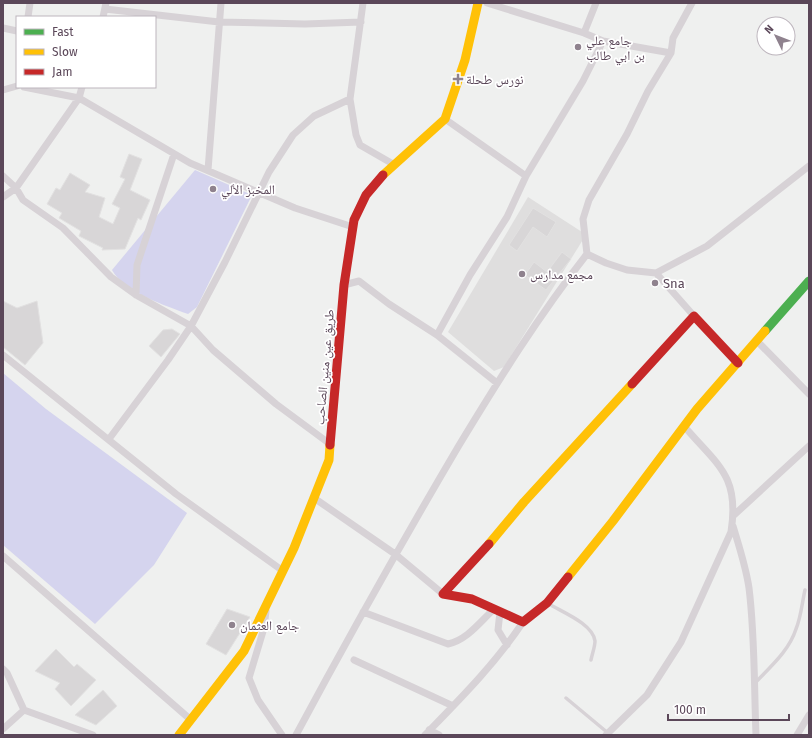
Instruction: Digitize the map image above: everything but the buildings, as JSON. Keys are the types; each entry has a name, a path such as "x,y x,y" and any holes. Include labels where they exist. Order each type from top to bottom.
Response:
{"street":[{"path":"28,16 30,3"},
{"path":"208,170 221,3"},
{"path":"363,3 350,99 356,135 360,145 393,164"},
{"path":"478,3 465,60 445,119 526,176"},
{"path":"487,3 584,33 603,41 671,53"},
{"path":"584,33 596,3"},
{"path":"296,735 396,554 497,383 544,312 587,254 583,219 589,200 627,134 648,91 671,53 673,38 692,3"},
{"path":"103,16 106,6 219,22 305,24 361,22"},
{"path":"3,28 16,31"},
{"path":"437,335 470,275 506,217 526,176 583,81 603,41"},
{"path":"3,90 16,86"},
{"path":"29,88 79,98 174,154 295,208 353,227"},
{"path":"3,197 16,188 79,98 82,88"},
{"path":"109,439 168,360 191,326 225,262 259,192 284,148 300,127 314,116 350,99"},
{"name":"طريق عين منين الصاحب","path":"179,735 244,652 294,548 329,460 344,285 354,220 366,195 393,164 445,119"},
{"path":"136,294 137,265 174,154"},
{"path":"587,254 606,263 627,270 656,273 707,246 809,166"},
{"path":"3,176 16,188 23,200 63,228 111,277 136,294 191,326 213,350 276,404 330,444"},
{"path":"656,273 738,363"},
{"path":"344,285 359,281 389,304 437,335 497,383"},
{"path":"427,733 483,675 523,622 547,603 613,521 697,409 809,281"},
{"path":"443,594 473,563 524,502 694,316"},
{"path":"757,341 809,394"},
{"path":"3,355 176,494 283,571"},
{"path":"607,734 647,695 681,642 731,532 733,516 730,485 718,462 684,426"},
{"path":"733,516 809,446"},
{"path":"314,498 396,554 443,594 472,599 523,622"},
{"path":"732,524 742,556 749,588 756,735"},
{"path":"4,560 190,720"},
{"path":"268,604 264,628 249,678 258,700 282,735"},
{"path":"363,612 448,644 458,642 497,610"},
{"path":"497,610 498,630 507,645"},
{"path":"354,660 453,706"},
{"path":"3,669 7,673 24,710 93,735"},
{"path":"3,730 24,710"},
{"path":"797,735 809,715"},
{"path":"427,733 439,735"}],"lane":[{"path":"754,684 784,651 792,639 797,628 805,590"},
{"path":"547,603 593,632 595,642 591,660"},
{"path":"566,698 607,734"}],"shaded area":[{"path":"195,170 252,195 197,307 188,314 146,297 126,285 112,270"},
{"name":"مجمع مدارس","path":"528,197 582,232 584,238 504,367 494,371 448,332"},
{"path":"3,373 46,409 187,513 154,565 95,624 3,545"}],"traffic: fast":[{"path":"765,331 809,281"}],"traffic: slow":[{"path":"383,175 445,119 465,60 478,3"},
{"path":"568,577 613,521 697,409 765,331"},
{"path":"489,544 524,502 632,384"},
{"path":"179,735 244,651 294,548 329,460 330,445"}],"traffic: jam":[{"path":"330,445 344,285 354,220 366,195 383,175"},
{"path":"632,384 694,316 738,363"},
{"path":"489,544 443,594 472,599 523,622 547,603 568,577"}],"place":[{"name":"جامع علي بن ابي طالب","path":"578,47"},
{"name":"نورس طحلة","path":"458,79"},
{"name":"المخبز الألي","path":"213,189"},
{"name":"مجمع مدارس","path":"522,274"},
{"name":"Sna","path":"655,283"},
{"name":"جامع العثمان","path":"232,625"}]}
